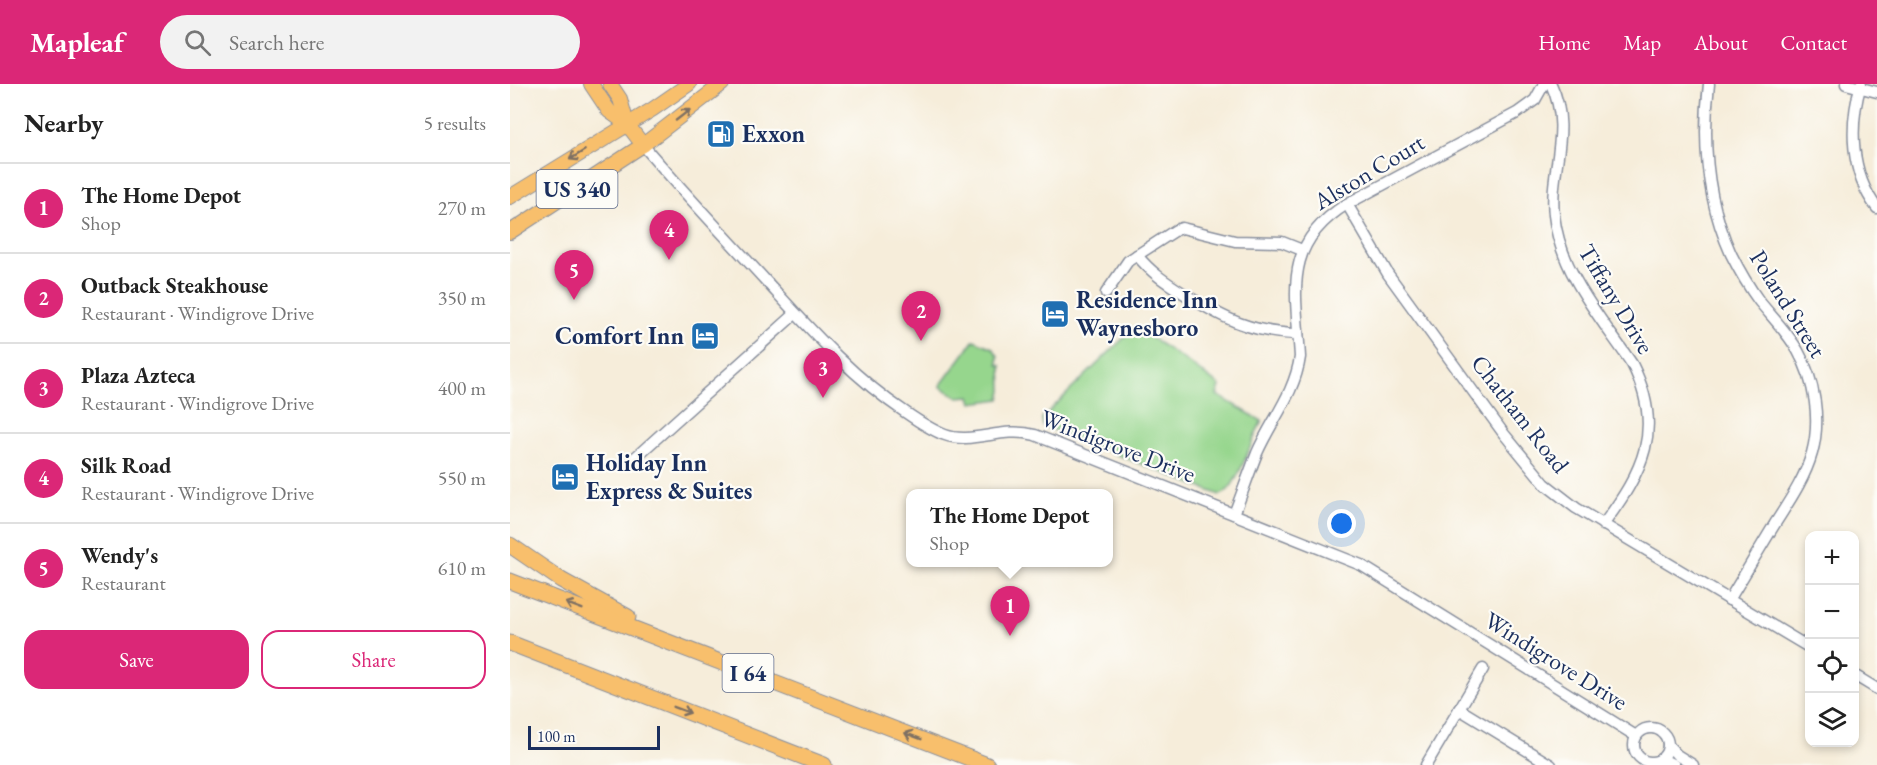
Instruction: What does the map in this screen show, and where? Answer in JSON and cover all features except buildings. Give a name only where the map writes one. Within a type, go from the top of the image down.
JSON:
[{"type":"highway","points":[[510,545],[604,605],[706,656]]},
{"type":"highway","name":"I 64","points":[[510,581],[987,765]]},
{"type":"highway","name":"I 64","points":[[510,643],[824,765]]},
{"type":"highway","points":[[510,653],[650,698]]},
{"type":"main road","points":[[591,84],[609,111],[627,124],[643,145]]},
{"type":"main road","points":[[610,84],[620,99],[627,124]]},
{"type":"main road","name":"US 340","points":[[510,197],[689,84]]},
{"type":"main road","name":"US 340","points":[[510,232],[643,145],[722,84]]},
{"type":"street","name":"Alston Court","points":[[1234,514],[1258,452],[1295,379],[1300,357],[1296,282],[1302,250],[1317,227],[1331,213],[1506,120],[1535,100],[1544,84]]},
{"type":"street","name":"Tiffany Drive","points":[[1551,84],[1561,120],[1554,200],[1561,248],[1569,269],[1632,364],[1648,409],[1648,438],[1641,463],[1604,525]]},
{"type":"street","name":"Poland Street","points":[[1709,84],[1706,109],[1706,159],[1720,224],[1730,251],[1752,292],[1798,351],[1807,370],[1816,425],[1812,452],[1799,484],[1729,600]]},
{"type":"street","points":[[1846,84],[1861,86],[1877,93]]},
{"type":"street","points":[[1861,86],[1854,123],[1854,150],[1865,187],[1877,208]]},
{"type":"street","name":"Windigrove Drive","points":[[643,145],[825,345],[858,377],[898,408],[941,434],[966,438],[1006,432],[1024,432],[1351,560],[1377,573],[1636,736]]},
{"type":"street","name":"Chatham Road","points":[[1347,204],[1388,274],[1533,471],[1557,494],[1604,525],[1805,646]]},
{"type":"street","points":[[1106,293],[1123,266],[1182,228],[1235,241],[1282,242],[1302,250]]},
{"type":"street","points":[[1137,255],[1155,276],[1223,317],[1254,329],[1280,334],[1298,334]]},
{"type":"street","points":[[629,463],[795,314]]},
{"type":"street","points":[[1426,765],[1483,669]]},
{"type":"street","points":[[1859,678],[1877,689]]},
{"type":"street","points":[[1459,709],[1551,765]]},
{"type":"street","points":[[1674,765],[1666,761],[1639,762],[1634,749],[1636,736],[1645,729],[1656,729],[1665,735],[1668,745],[1677,755],[1693,765]]},
{"type":"street","points":[[1658,761],[1665,754],[1668,745]]},
{"type":"green space","points":[[1135,327],[1220,386],[1217,395],[1262,421],[1238,474],[1226,492],[1220,495],[1043,426],[1042,418]]},
{"type":"green space","points":[[974,340],[993,348],[998,356],[998,365],[1001,365],[1000,399],[972,403],[970,396],[957,397],[940,386]]},
{"type":"place","name":"Exxon","points":[[721,134]]},
{"type":"place","name":"Silk Road","points":[[669,260]]},
{"type":"place","name":"Wendy's","points":[[574,300]]},
{"type":"place","name":"Residence Inn Waynesboro","points":[[1055,314]]},
{"type":"place","name":"Comfort Inn","points":[[705,336]]},
{"type":"place","name":"Outback Steakhouse","points":[[921,341]]},
{"type":"place","name":"Plaza Azteca","points":[[823,398]]},
{"type":"place","name":"Holiday Inn Express & Suites","points":[[565,477]]},
{"type":"place","name":"The Home Depot","points":[[1010,636]]}]
